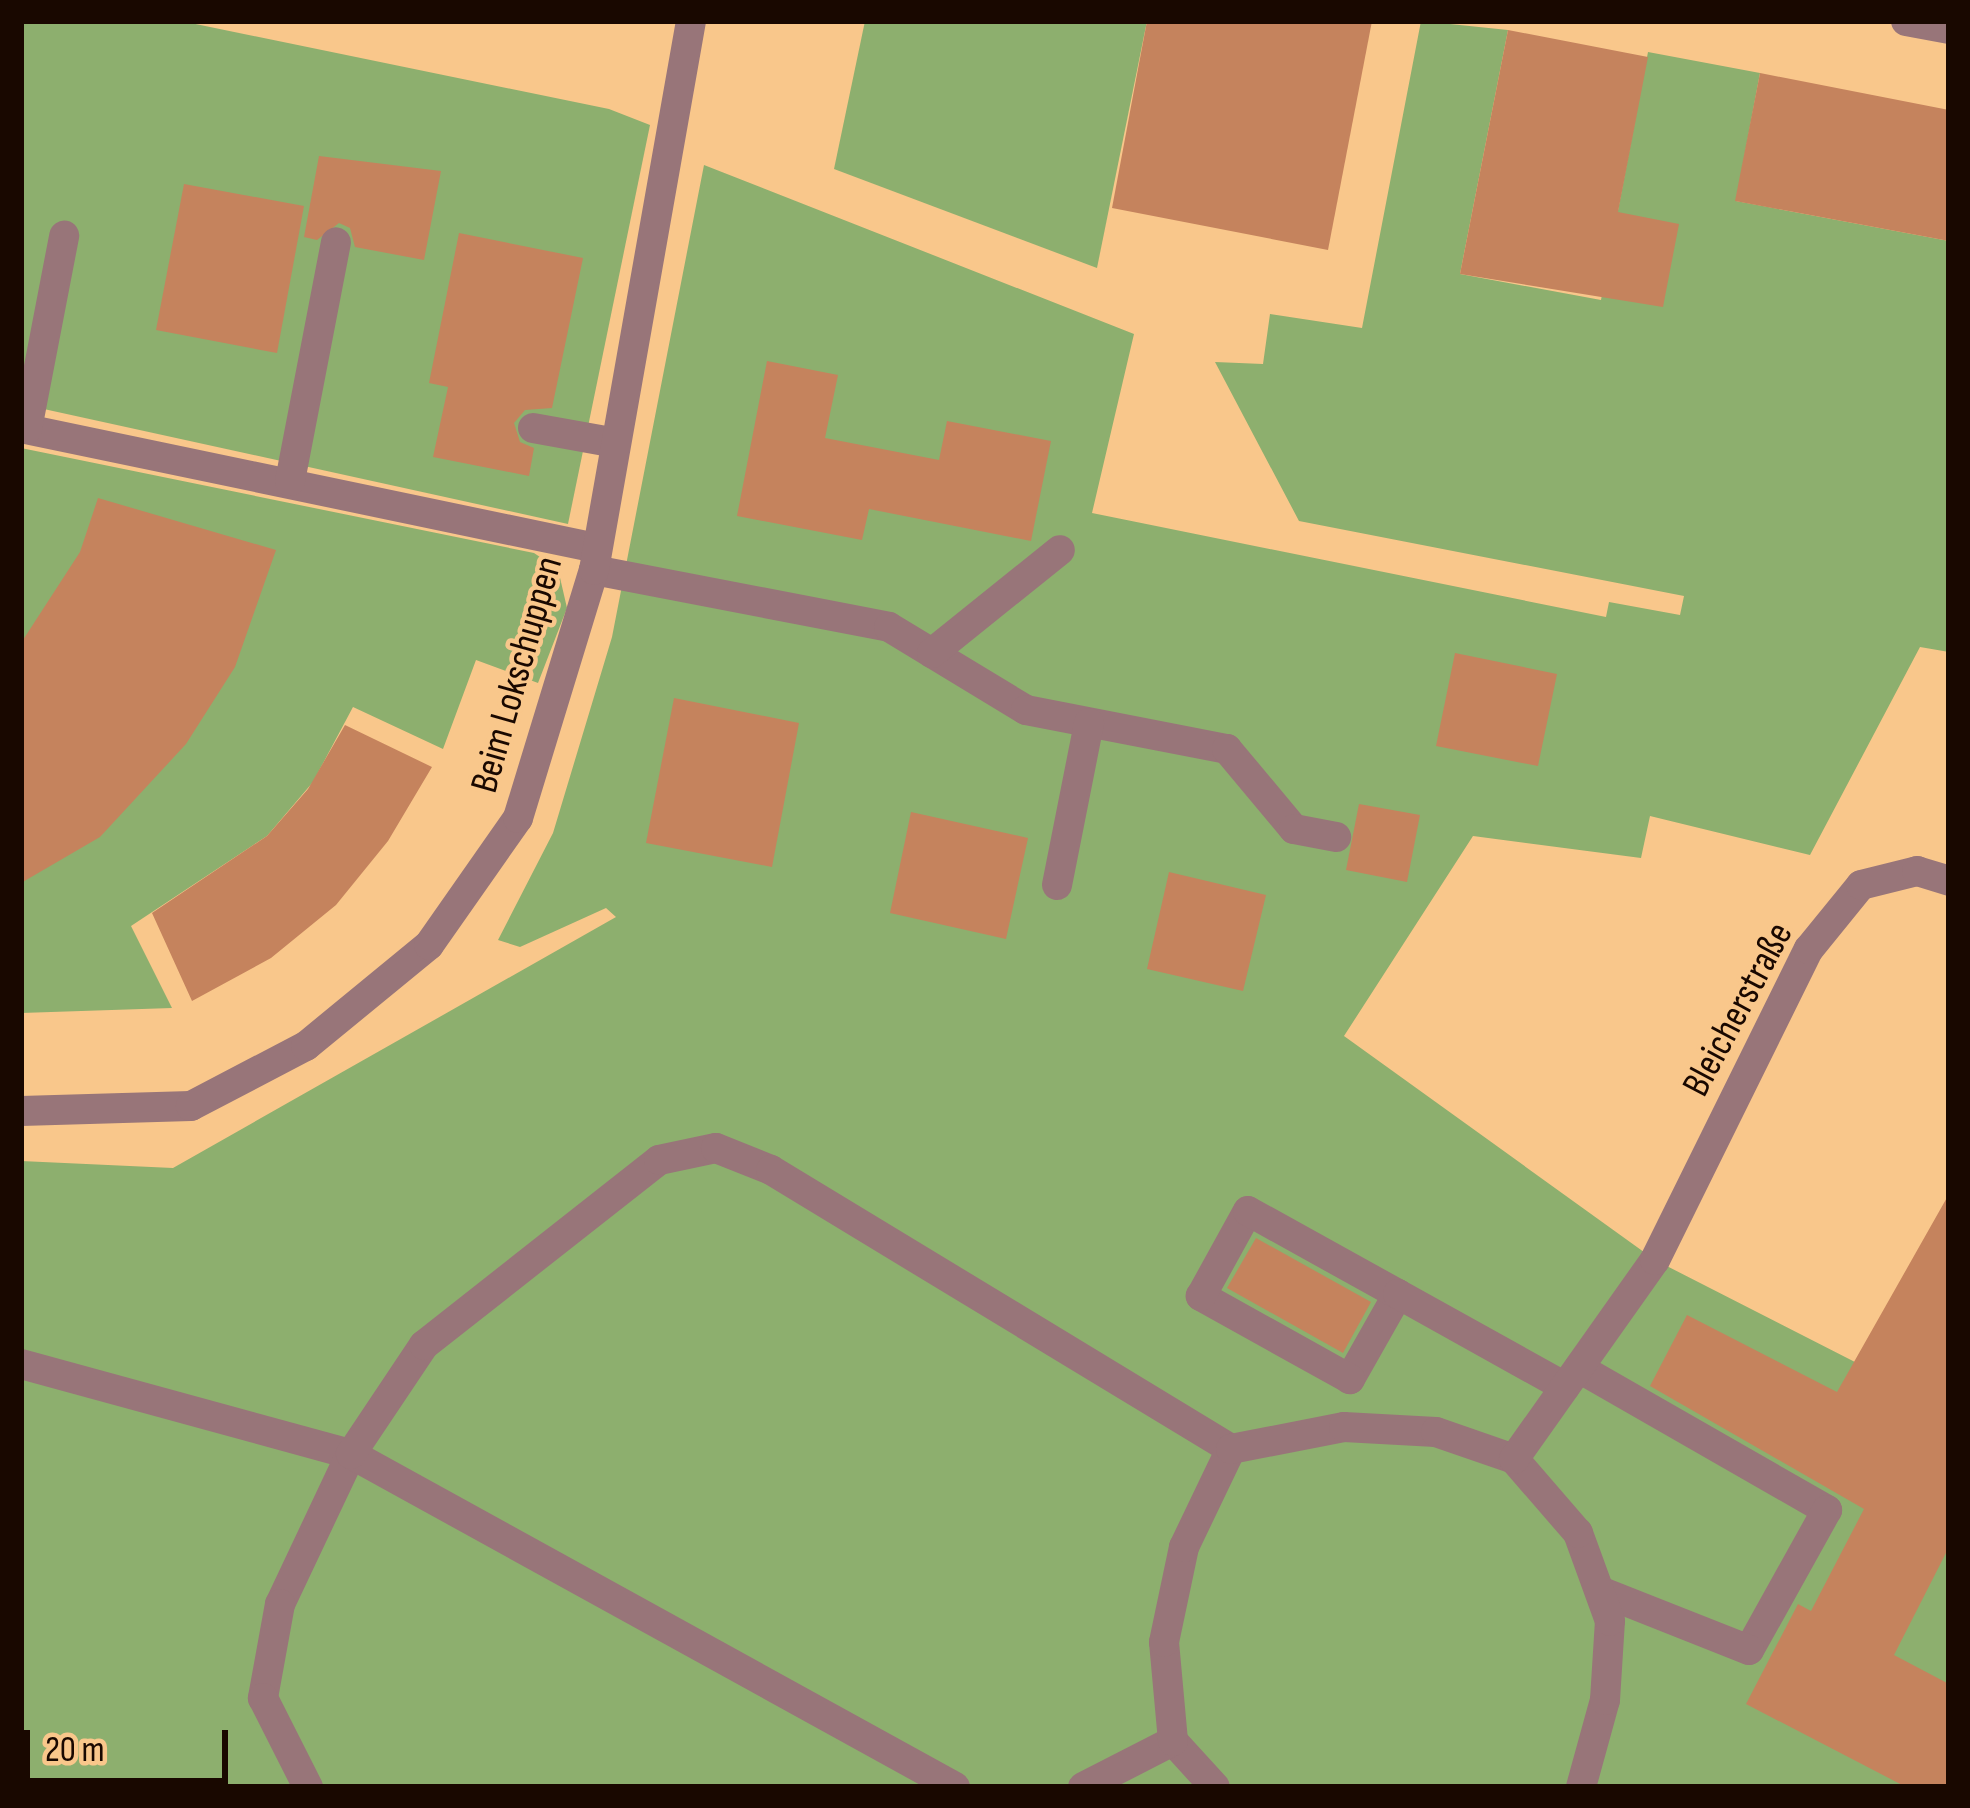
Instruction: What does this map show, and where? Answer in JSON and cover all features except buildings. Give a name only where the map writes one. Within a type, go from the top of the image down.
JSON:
[{"type":"street","name":"Beim Lokschuppen","points":[[21,1111],[191,1106],[306,1046],[429,945],[518,818],[595,559],[691,21]]},
{"type":"street","points":[[1906,21],[1949,29]]},
{"type":"street","points":[[64,236],[24,429],[290,481],[889,627],[1026,710],[1227,749],[1294,830],[1336,837]]},
{"type":"street","points":[[290,481],[336,242]]},
{"type":"street","points":[[532,428],[616,443]]},
{"type":"street","points":[[932,653],[1060,550]]},
{"type":"street","points":[[1057,884],[1089,722]]},
{"type":"street","name":"Bleicherstraße","points":[[1514,1459],[1655,1260],[1810,950],[1861,885],[1917,871],[1949,881]]},
{"type":"street","points":[[308,1787],[263,1698],[280,1604],[351,1454],[424,1345],[658,1160],[716,1148],[771,1169],[1232,1448],[1344,1427],[1436,1432],[1514,1459],[1578,1533],[1610,1621],[1605,1700],[1581,1787]]},
{"type":"street","points":[[1398,1294],[1350,1379],[1202,1296],[1248,1211],[1398,1294],[1572,1377],[1827,1510],[1749,1650],[1600,1591]]},
{"type":"street","points":[[21,1364],[351,1454],[955,1787]]},
{"type":"street","points":[[1215,1787],[1173,1741],[1164,1642],[1184,1547],[1232,1448]]},
{"type":"street","points":[[1083,1787],[1173,1741]]},
{"type":"green space","points":[[21,21],[181,21],[609,109],[650,125],[568,524],[21,404]]},
{"type":"green space","points":[[865,21],[1147,21],[1097,268],[834,169]]},
{"type":"green space","points":[[1421,21],[1508,30],[1460,274],[1601,300],[1648,52],[1760,73],[1736,201],[1949,241],[1949,652],[1920,647],[1810,855],[1650,816],[1641,858],[1473,836],[1344,1036],[1655,1260],[1949,1410],[1949,1787],[21,1787],[21,1161],[173,1168],[616,917],[606,908],[520,947],[498,940],[553,833],[612,637],[704,165],[1134,334],[1092,513],[1606,617],[1609,602],[1680,615],[1684,596],[1299,521],[1215,362],[1263,364],[1270,314],[1362,328]]},
{"type":"green space","points":[[21,448],[534,553],[558,569],[567,608],[538,683],[476,660],[443,749],[353,707],[313,782],[267,836],[131,926],[172,1008],[21,1013]]}]
